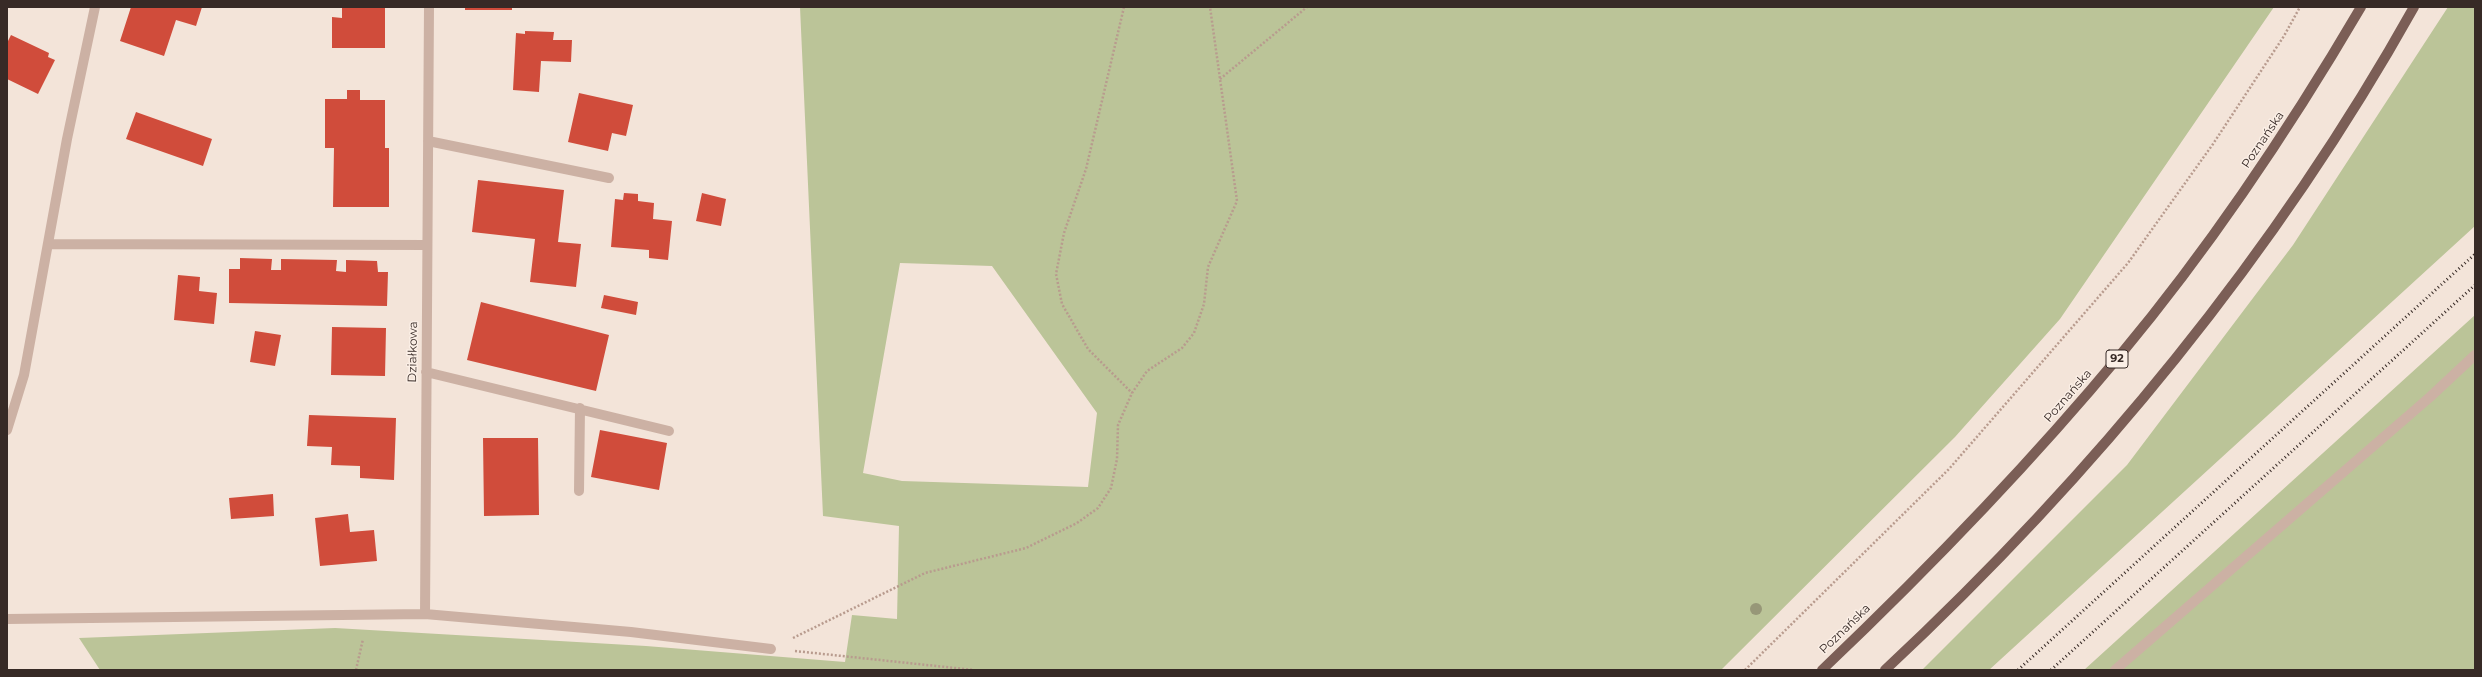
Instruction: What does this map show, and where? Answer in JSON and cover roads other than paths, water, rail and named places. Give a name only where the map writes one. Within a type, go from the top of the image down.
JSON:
[{"type":"main road","name":"Poznańska","points":[[1822,670],[1906,590],[1995,497],[2122,353],[2213,236],[2317,84],[2361,7]]},
{"type":"main road","points":[[1885,670],[1982,575],[2078,473],[2155,383],[2280,220],[2389,53],[2414,7]]},
{"type":"street","points":[[7,430],[24,375],[67,140],[95,7]]},
{"type":"street","name":"Działkowa","points":[[425,614],[429,7]]},
{"type":"street","points":[[428,141],[609,178]]},
{"type":"street","points":[[48,244],[428,245]]},
{"type":"street","points":[[2115,670],[2424,402],[2475,355]]},
{"type":"street","points":[[426,372],[580,408],[669,431]]},
{"type":"street","points":[[579,491],[580,408]]},
{"type":"street","points":[[7,620],[425,614],[631,632],[771,649]]},
{"type":"railway","points":[[2018,670],[2475,254]]},
{"type":"railway","points":[[2051,670],[2475,285]]}]
